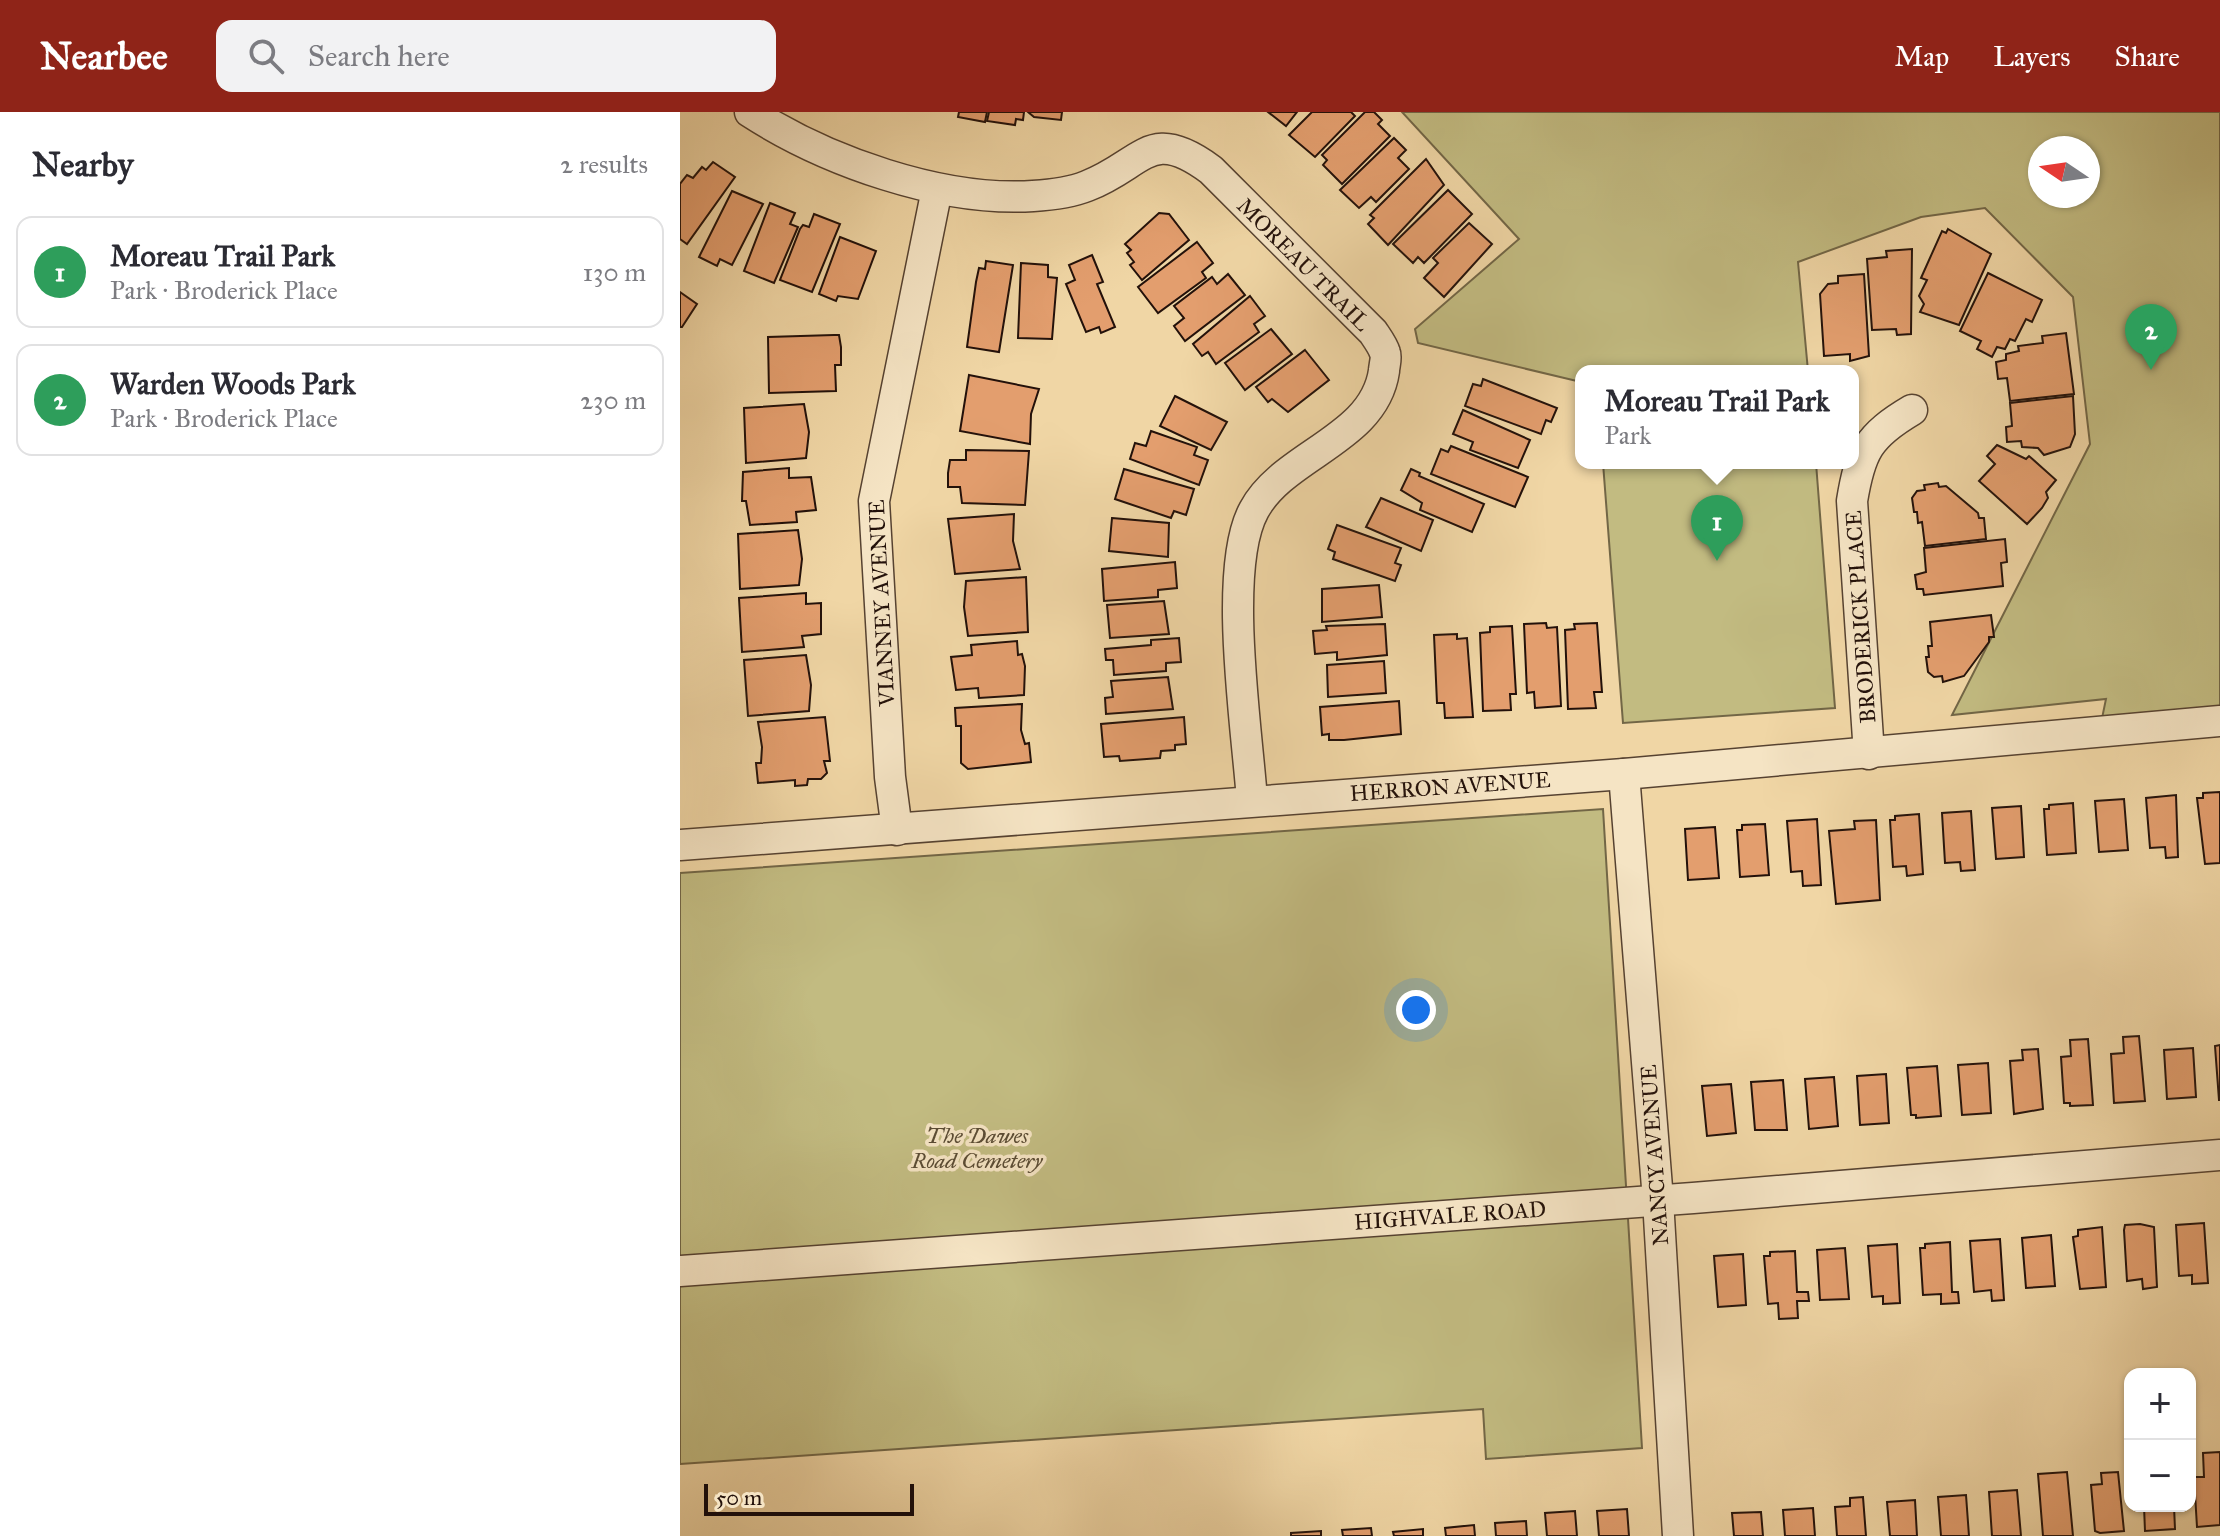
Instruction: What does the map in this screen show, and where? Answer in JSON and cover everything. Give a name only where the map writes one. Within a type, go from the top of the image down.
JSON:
[{"type":"street","name":"MOREAU TRAIL","points":[[750,112],[775,128],[860,165],[937,189],[1032,196],[1086,187],[1155,148],[1185,150],[1211,170],[1373,332],[1386,354],[1381,388],[1364,412],[1326,447],[1279,479],[1254,508],[1242,539],[1237,579],[1252,800]]},
{"type":"street","name":"VIANNEY AVENUE","points":[[897,830],[890,777],[874,501],[937,189]]},
{"type":"street","name":"BRODERICK PLACE","points":[[1859,460],[1880,429],[1912,410]]},
{"type":"street","name":"BRODERICK PLACE","points":[[1857,469],[1852,501],[1869,754]]},
{"type":"street","name":"HERRON AVENUE","points":[[680,845],[1624,774],[2220,721]]},
{"type":"street","name":"NANCY AVENUE","points":[[1624,774],[1658,1200],[1678,1536]]},
{"type":"street","name":"HIGHVALE ROAD","points":[[680,1271],[1658,1200],[2220,1155]]},
{"type":"green space","points":[[1402,112],[2220,112],[2220,716],[2100,728],[2106,699],[1952,715],[2090,444],[2073,297],[1985,208],[1921,217],[1798,262],[1807,365],[1575,365],[1575,381],[1418,343],[1415,329],[1519,239]]},
{"type":"green space","points":[[1603,469],[1816,469],[1835,708],[1623,723]]},
{"type":"green space","name":"The Dawes Road Cemetery","points":[[1603,809],[1642,1448],[1486,1459],[1483,1409],[680,1464],[680,873]]},
{"type":"building","points":[[959,112],[987,112],[985,122],[958,117]]},
{"type":"building","points":[[989,112],[1024,112],[1023,120],[1016,119],[1015,125],[987,121]]},
{"type":"building","points":[[1028,112],[1062,112],[1061,120],[1034,117]]},
{"type":"building","points":[[1268,112],[1297,112],[1286,126]]},
{"type":"building","points":[[1312,112],[1351,112],[1355,116],[1315,157],[1289,135]]},
{"type":"building","points":[[1365,112],[1374,112],[1382,120],[1378,124],[1390,136],[1342,184],[1323,165],[1327,160],[1322,155]]},
{"type":"building","points":[[1394,138],[1406,150],[1398,158],[1409,169],[1376,202],[1371,197],[1359,208],[1340,190]]},
{"type":"building","points":[[1426,159],[1444,185],[1388,245],[1368,224],[1374,218],[1370,215]]},
{"type":"building","points":[[713,162],[735,177],[687,244],[680,239],[680,184],[687,175],[693,178],[702,167],[706,170]]},
{"type":"building","points":[[1448,190],[1472,214],[1424,263],[1418,257],[1413,263],[1393,244]]},
{"type":"building","points":[[732,191],[763,204],[732,265],[720,259],[717,266],[699,257]]},
{"type":"building","points":[[770,203],[795,213],[790,224],[798,227],[774,283],[744,271]]},
{"type":"building","points":[[1159,213],[1169,214],[1189,240],[1142,280],[1130,265],[1134,262],[1127,253],[1131,250],[1125,244]]},
{"type":"building","points":[[814,214],[840,224],[812,292],[780,280],[800,229],[803,225],[809,227]]},
{"type":"building","points":[[1469,223],[1492,244],[1444,297],[1424,278],[1438,263],[1433,258]]},
{"type":"building","points":[[1948,229],[1991,254],[1959,325],[1920,312],[1924,304],[1919,296],[1927,280],[1921,278],[1942,231],[1946,233]]},
{"type":"building","points":[[840,237],[876,251],[858,299],[838,296],[836,301],[819,294]]},
{"type":"building","points":[[1197,242],[1213,263],[1202,272],[1206,278],[1158,313],[1138,287]]},
{"type":"building","points":[[1912,249],[1911,334],[1897,335],[1896,329],[1872,330],[1867,259],[1887,257],[1886,251]]},
{"type":"building","points":[[1092,255],[1103,282],[1097,284],[1115,327],[1101,333],[1099,327],[1086,332],[1066,284],[1075,280],[1069,265]]},
{"type":"building","points":[[986,261],[1013,265],[999,352],[967,347],[979,268],[985,269]]},
{"type":"building","points":[[1021,263],[1048,265],[1048,277],[1057,278],[1052,339],[1018,338]]},
{"type":"building","points":[[1988,273],[2042,300],[2032,322],[2026,319],[2015,341],[2010,339],[2005,349],[1997,347],[1992,357],[1977,349],[1981,341],[1960,331]]},
{"type":"building","points":[[1228,274],[1245,295],[1185,341],[1174,326],[1184,318],[1174,306],[1212,277],[1217,284]]},
{"type":"building","points":[[1864,274],[1869,356],[1850,361],[1850,354],[1824,356],[1820,294],[1828,284],[1838,283],[1838,276]]},
{"type":"building","points":[[680,292],[697,304],[682,327],[680,327]]},
{"type":"building","points":[[1250,296],[1265,316],[1254,324],[1259,332],[1216,364],[1208,352],[1202,356],[1193,344]]},
{"type":"building","points":[[1271,329],[1292,354],[1245,390],[1225,363]]},
{"type":"building","points":[[2066,333],[2074,394],[2010,401],[2007,378],[1998,379],[1996,362],[2006,360],[2006,354],[2019,351],[2018,346],[2043,343],[2042,336]]},
{"type":"building","points":[[839,335],[841,365],[835,365],[836,391],[769,393],[768,337]]},
{"type":"building","points":[[1305,350],[1329,380],[1288,412],[1272,399],[1268,402],[1256,387]]},
{"type":"building","points":[[969,375],[1039,389],[1031,414],[1030,444],[960,431]]},
{"type":"building","points":[[1483,379],[1557,408],[1551,422],[1546,420],[1541,434],[1465,406],[1473,384],[1481,386]]},
{"type":"building","points":[[1175,396],[1227,422],[1211,450],[1160,426]]},
{"type":"building","points":[[2073,396],[2075,434],[2070,447],[2044,455],[2038,448],[2022,447],[2021,441],[2007,442],[2006,427],[2012,426],[2010,403]]},
{"type":"building","points":[[804,404],[809,432],[806,458],[746,463],[744,408]]},
{"type":"building","points":[[1463,410],[1530,440],[1518,468],[1470,450],[1473,442],[1453,434]]},
{"type":"building","points":[[1151,431],[1197,447],[1194,455],[1208,460],[1199,485],[1130,459],[1135,443],[1146,446]]},
{"type":"building","points":[[1997,445],[2026,459],[2029,456],[2056,480],[2046,492],[2048,498],[2042,508],[2027,524],[1979,481],[1995,464],[1987,456]]},
{"type":"building","points":[[1451,446],[1528,477],[1515,507],[1431,474],[1441,449],[1448,452]]},
{"type":"building","points":[[966,450],[1029,451],[1025,505],[962,503],[960,487],[948,487],[948,473],[950,460],[966,460]]},
{"type":"building","points":[[789,468],[789,478],[811,477],[816,510],[796,512],[797,522],[750,525],[746,501],[742,501],[743,472]]},
{"type":"building","points":[[1124,469],[1194,489],[1186,515],[1174,511],[1171,518],[1115,499]]},
{"type":"building","points":[[1411,469],[1420,473],[1419,476],[1484,504],[1472,532],[1420,510],[1422,503],[1401,490]]},
{"type":"building","points":[[1938,483],[1939,487],[1946,486],[1978,513],[1979,518],[1984,518],[1986,539],[1925,546],[1922,522],[1918,523],[1912,498],[1917,491],[1925,490],[1924,485]]},
{"type":"building","points":[[1381,498],[1433,520],[1421,551],[1366,527]]},
{"type":"building","points":[[1014,514],[1013,541],[1020,569],[955,574],[948,519]]},
{"type":"building","points":[[1112,518],[1169,523],[1168,557],[1109,551]]},
{"type":"building","points":[[1337,525],[1401,548],[1395,563],[1401,565],[1395,581],[1333,559],[1335,552],[1328,549]]},
{"type":"building","points":[[798,530],[802,559],[799,585],[740,589],[738,534]]},
{"type":"building","points":[[2005,539],[2007,562],[2001,563],[2003,586],[1924,595],[1923,589],[1917,589],[1915,575],[1926,572],[1924,548]]},
{"type":"building","points":[[1175,562],[1177,588],[1158,590],[1158,597],[1104,601],[1102,569]]},
{"type":"building","points":[[1026,577],[1028,632],[968,636],[964,607],[966,581]]},
{"type":"building","points":[[1379,585],[1382,617],[1322,622],[1322,589]]},
{"type":"building","points":[[806,593],[806,604],[821,603],[821,634],[802,636],[804,647],[742,652],[739,598]]},
{"type":"building","points":[[1164,601],[1169,634],[1110,638],[1107,605]]},
{"type":"building","points":[[1991,615],[1994,637],[1989,637],[1989,642],[1964,676],[1943,682],[1942,676],[1934,677],[1928,672],[1926,657],[1929,657],[1928,646],[1932,646],[1930,622]]},
{"type":"building","points":[[1546,623],[1547,628],[1557,627],[1561,706],[1535,708],[1534,692],[1527,693],[1524,624]]},
{"type":"building","points":[[1597,623],[1602,692],[1594,692],[1596,708],[1568,709],[1565,630],[1575,629],[1574,624]]},
{"type":"building","points":[[1385,624],[1387,655],[1337,660],[1337,652],[1315,654],[1313,631],[1327,630],[1326,626]]},
{"type":"building","points":[[1512,626],[1516,694],[1510,694],[1511,710],[1483,711],[1480,633],[1490,632],[1490,627]]},
{"type":"building","points":[[1457,634],[1457,639],[1467,638],[1473,717],[1445,718],[1444,703],[1437,703],[1434,635]]},
{"type":"building","points":[[1179,638],[1181,662],[1166,663],[1166,671],[1114,675],[1113,660],[1106,660],[1105,649],[1151,645],[1151,640]]},
{"type":"building","points":[[1017,641],[1018,655],[1022,654],[1025,666],[1024,695],[979,698],[978,688],[956,690],[951,657],[972,655],[971,645]]},
{"type":"building","points":[[806,655],[811,685],[809,711],[748,716],[744,660]]},
{"type":"building","points":[[1384,661],[1386,693],[1328,697],[1327,665]]},
{"type":"building","points":[[1168,677],[1173,709],[1106,714],[1105,698],[1113,697],[1111,681]]},
{"type":"building","points":[[1399,701],[1401,734],[1344,740],[1329,740],[1329,734],[1322,735],[1320,707]]},
{"type":"building","points":[[1022,704],[1021,730],[1025,744],[1029,743],[1031,762],[968,769],[961,763],[961,726],[956,726],[955,708]]},
{"type":"building","points":[[825,717],[830,761],[824,761],[827,773],[821,779],[808,779],[807,785],[795,786],[795,780],[758,783],[756,763],[761,763],[762,747],[758,722]]},
{"type":"building","points":[[1184,717],[1186,744],[1175,745],[1175,750],[1161,751],[1160,758],[1120,761],[1119,756],[1104,757],[1101,724]]},
{"type":"building","points":[[2220,792],[2220,863],[2205,864],[2197,798],[2203,798],[2203,793]]},
{"type":"building","points":[[2176,795],[2178,857],[2166,858],[2165,847],[2150,848],[2146,798]]},
{"type":"building","points":[[2124,799],[2128,850],[2099,852],[2095,801]]},
{"type":"building","points":[[2073,803],[2076,853],[2047,855],[2044,809],[2049,809],[2049,805]]},
{"type":"building","points":[[2021,806],[2024,857],[1996,859],[1992,808]]},
{"type":"building","points":[[1971,811],[1975,870],[1961,871],[1960,862],[1945,863],[1942,813]]},
{"type":"building","points":[[1919,814],[1923,874],[1907,876],[1906,866],[1893,867],[1890,820],[1895,820],[1895,816]]},
{"type":"building","points":[[1817,819],[1821,885],[1803,886],[1802,871],[1791,872],[1787,821]]},
{"type":"building","points":[[1876,820],[1880,900],[1836,904],[1829,831],[1855,829],[1854,821]]},
{"type":"building","points":[[1765,824],[1769,875],[1740,877],[1737,830],[1742,830],[1742,825]]},
{"type":"building","points":[[1715,827],[1719,878],[1688,880],[1685,829]]},
{"type":"building","points":[[2139,1036],[2145,1101],[2114,1103],[2111,1054],[2124,1053],[2123,1037]]},
{"type":"building","points":[[2088,1039],[2093,1105],[2070,1106],[2070,1103],[2064,1103],[2061,1057],[2071,1056],[2070,1040]]},
{"type":"building","points":[[2220,1045],[2220,1100],[2219,1100],[2215,1046]]},
{"type":"building","points":[[2193,1048],[2196,1097],[2167,1099],[2164,1050]]},
{"type":"building","points":[[2038,1049],[2043,1109],[2014,1114],[2010,1061],[2023,1060],[2022,1050]]},
{"type":"building","points":[[1988,1063],[1991,1113],[1962,1115],[1958,1065]]},
{"type":"building","points":[[1937,1066],[1941,1116],[1916,1118],[1916,1115],[1911,1115],[1907,1068]]},
{"type":"building","points":[[1886,1074],[1889,1123],[1860,1125],[1857,1076]]},
{"type":"building","points":[[1834,1077],[1838,1126],[1809,1129],[1805,1079]]},
{"type":"building","points":[[1783,1080],[1787,1130],[1755,1130],[1751,1082]]},
{"type":"building","points":[[1731,1084],[1736,1133],[1707,1136],[1702,1086]]},
{"type":"building","points":[[2204,1223],[2208,1283],[2192,1284],[2192,1275],[2179,1276],[2176,1225]]},
{"type":"building","points":[[2125,1225],[2154,1227],[2157,1287],[2143,1289],[2142,1279],[2127,1281]]},
{"type":"building","points":[[2102,1227],[2106,1287],[2080,1289],[2073,1237],[2078,1236],[2078,1230]]},
{"type":"building","points":[[2051,1235],[2055,1286],[2026,1288],[2022,1238]]},
{"type":"building","points":[[2000,1239],[2004,1300],[1992,1301],[1991,1290],[1974,1292],[1970,1241]]},
{"type":"building","points":[[1950,1242],[1952,1292],[1958,1292],[1959,1303],[1941,1304],[1941,1294],[1923,1295],[1920,1248],[1925,1248],[1925,1244]]},
{"type":"building","points":[[1897,1244],[1900,1303],[1883,1304],[1883,1296],[1872,1297],[1868,1246]]},
{"type":"building","points":[[1845,1248],[1849,1299],[1820,1300],[1817,1250]]},
{"type":"building","points":[[1795,1251],[1797,1292],[1808,1292],[1809,1301],[1797,1301],[1798,1318],[1779,1319],[1778,1303],[1768,1304],[1764,1256],[1770,1256],[1770,1252]]},
{"type":"building","points":[[1743,1254],[1746,1305],[1718,1307],[1714,1256]]},
{"type":"building","points":[[2220,1452],[2220,1525],[2197,1527],[2196,1477],[2204,1477],[2203,1453]]},
{"type":"building","points":[[2067,1472],[2073,1536],[2043,1536],[2038,1474]]},
{"type":"building","points":[[2118,1472],[2124,1531],[2100,1533],[2095,1531],[2091,1485],[2102,1484],[2101,1473]]},
{"type":"building","points":[[2017,1490],[2021,1536],[1992,1536],[1989,1492]]},
{"type":"building","points":[[1966,1495],[1969,1536],[1941,1536],[1938,1497]]},
{"type":"building","points":[[1863,1497],[1866,1536],[1837,1536],[1835,1507],[1850,1506],[1850,1498]]},
{"type":"building","points":[[1915,1500],[1917,1536],[1890,1536],[1887,1502]]},
{"type":"building","points":[[1813,1508],[1815,1536],[1785,1536],[1783,1510]]},
{"type":"building","points":[[1627,1509],[1629,1536],[1599,1536],[1597,1511]]},
{"type":"building","points":[[1575,1511],[1577,1536],[1547,1536],[1545,1513]]},
{"type":"building","points":[[1761,1512],[1763,1536],[1734,1536],[1732,1513]]},
{"type":"building","points":[[2144,1512],[2174,1512],[2175,1529],[2145,1531]]},
{"type":"building","points":[[1526,1521],[1527,1536],[1496,1536],[1495,1523]]},
{"type":"building","points":[[1474,1525],[1475,1536],[1446,1536],[1445,1528]]},
{"type":"building","points":[[1371,1528],[1372,1536],[1343,1536],[1342,1530]]},
{"type":"building","points":[[1423,1529],[1423,1536],[1394,1536],[1393,1532]]},
{"type":"building","points":[[1321,1531],[1321,1536],[1291,1536],[1291,1533]]},
{"type":"place","name":"Warden Woods Park","points":[[2151,370]]},
{"type":"place","name":"Moreau Trail Park","points":[[1717,561]]}]
